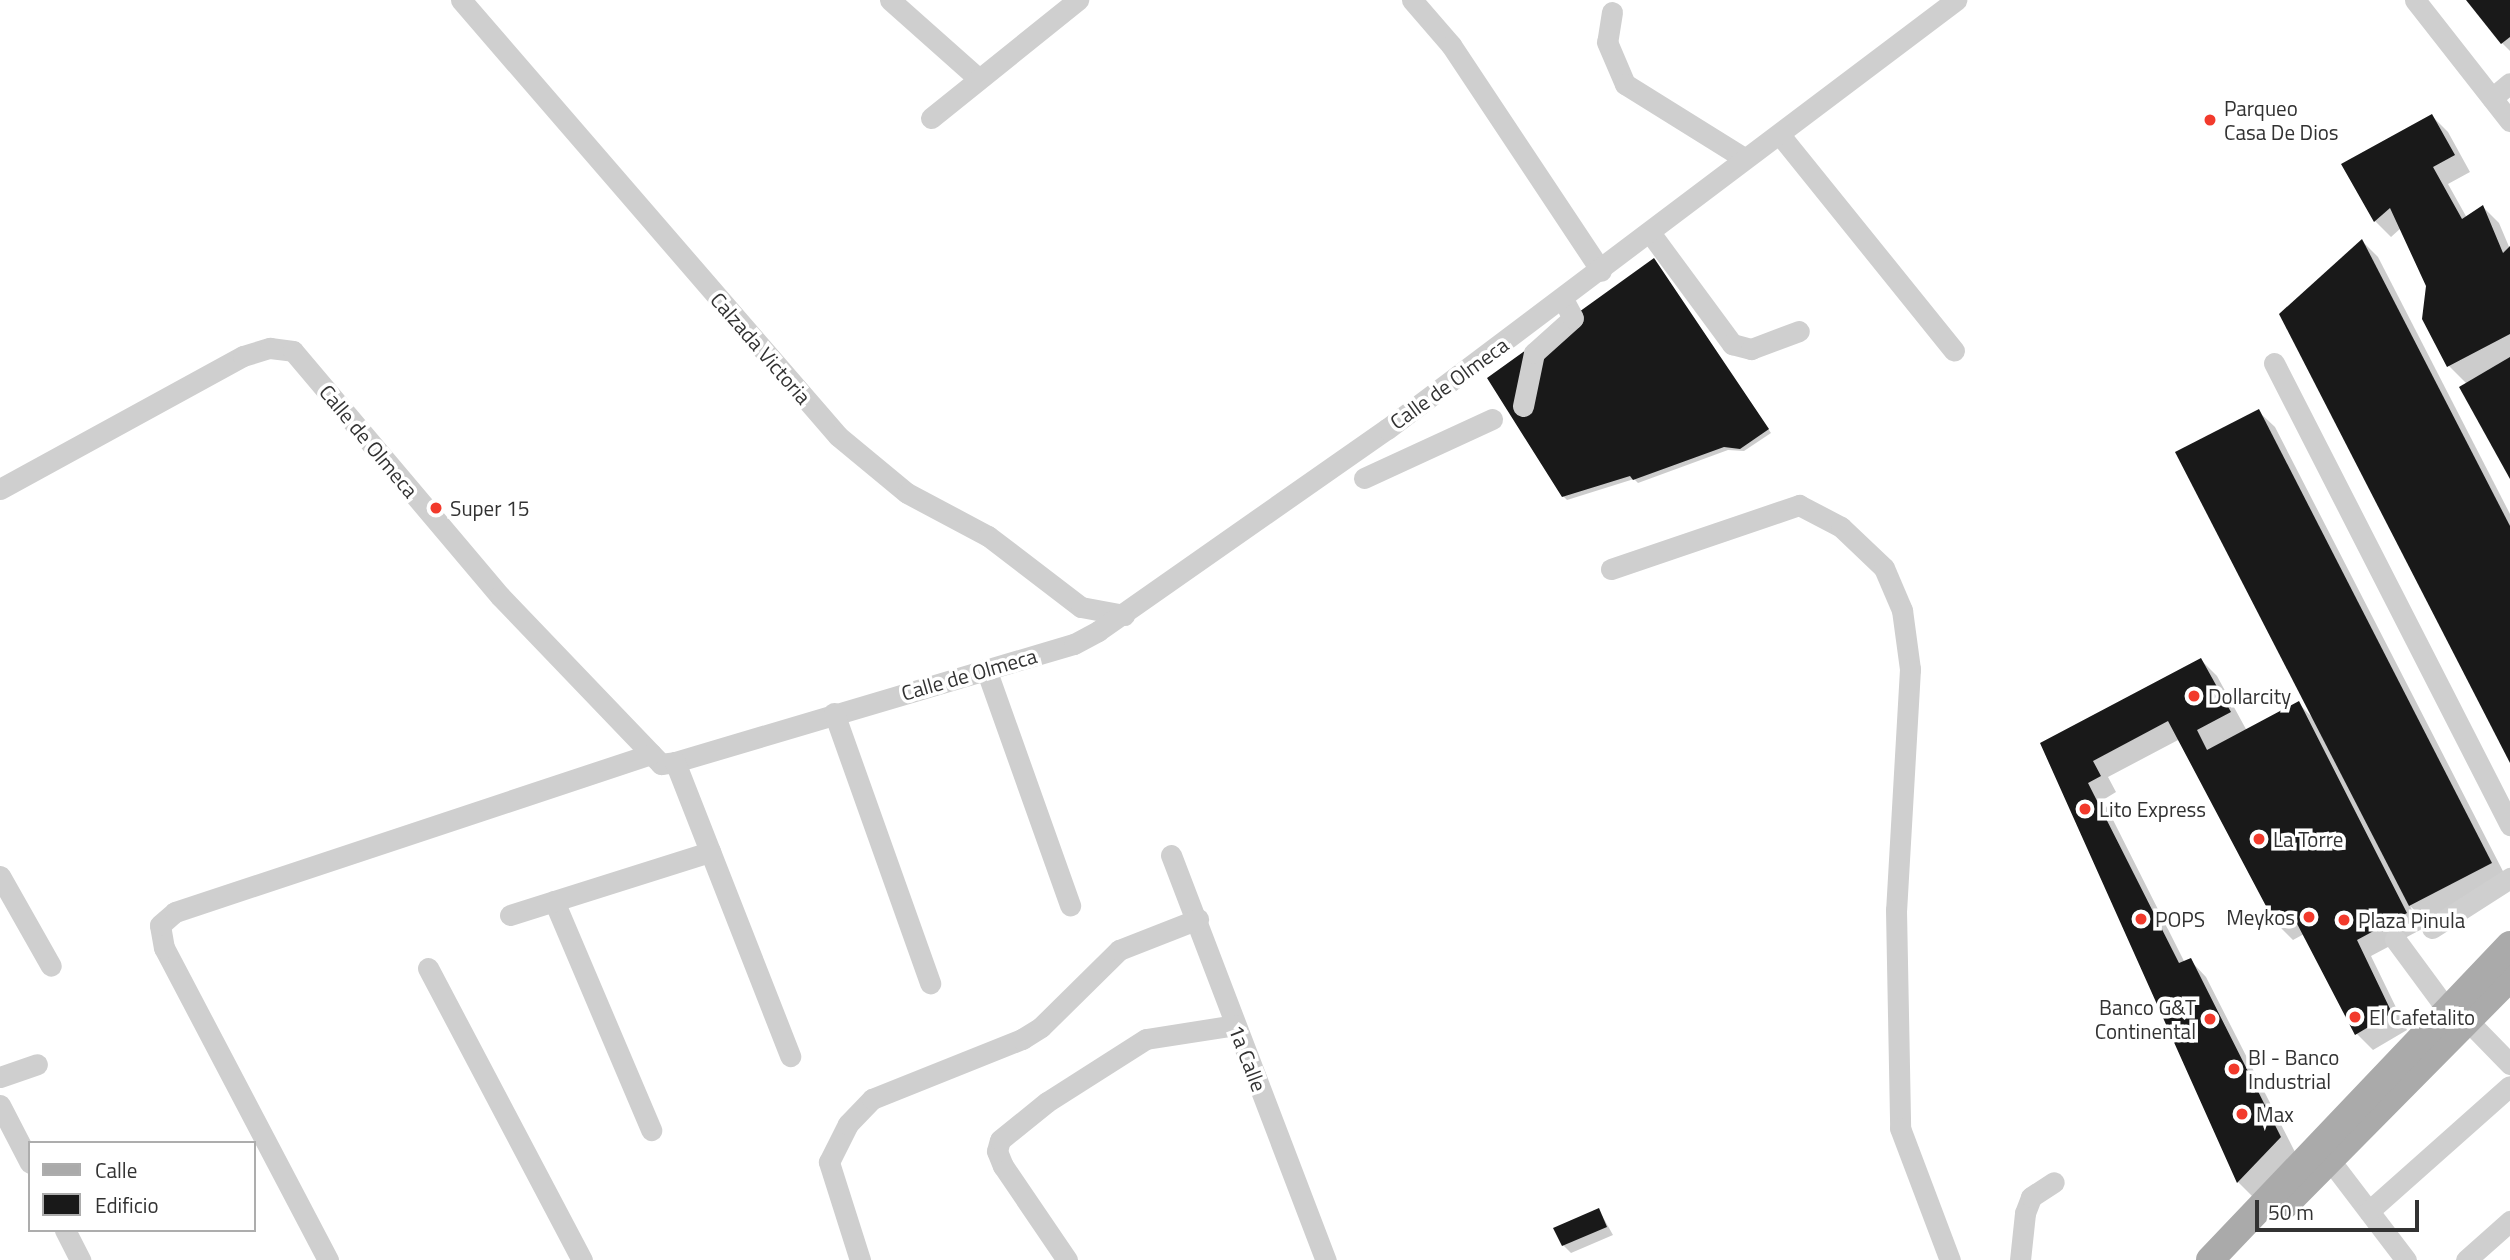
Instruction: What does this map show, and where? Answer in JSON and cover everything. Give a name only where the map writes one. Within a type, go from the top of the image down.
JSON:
[{"type":"main road","points":[[2234,1260],[2458,1016],[2510,945]]},
{"type":"main road","points":[[2210,1260],[2306,1154],[2458,1016],[2510,978]]},
{"type":"street","name":"Calzada Victoria","points":[[461,0],[838,436],[907,493],[988,536],[1071,601],[1124,615]]},
{"type":"street","points":[[890,0],[978,78]]},
{"type":"street","points":[[931,118],[1078,0]]},
{"type":"street","points":[[1412,0],[1451,45],[1601,271]]},
{"type":"street","name":"Calle de Olmeca","points":[[0,489],[243,356],[270,348],[293,351],[500,596],[661,764],[674,762],[1074,644],[1124,615],[1387,429],[1601,271],[1744,159],[1780,135],[1956,0]]},
{"type":"street","points":[[2415,0],[2510,121]]},
{"type":"street","points":[[1612,12],[1606,42],[1625,85],[1744,159]]},
{"type":"street","points":[[2492,98],[2510,83]]},
{"type":"street","points":[[1780,135],[1954,351]]},
{"type":"street","points":[[1651,234],[1732,344],[1751,349],[1799,331]]},
{"type":"street","points":[[1523,406],[1534,353],[1573,318],[1563,299]]},
{"type":"street","points":[[2274,363],[2509,819]]},
{"type":"street","points":[[1364,478],[1492,419]]},
{"type":"street","points":[[1387,429],[1406,459]]},
{"type":"street","points":[[1611,569],[1799,505],[1841,527],[1884,568],[1902,610],[1910,669],[1896,910],[1900,1128],[1950,1260]]},
{"type":"street","points":[[986,669],[999,696],[1070,905]]},
{"type":"street","points":[[834,713],[930,983]]},
{"type":"street","points":[[328,1260],[164,948],[160,925],[175,912],[651,754]]},
{"type":"street","points":[[674,762],[687,789],[790,1056]]},
{"type":"street","points":[[510,915],[710,852]]},
{"type":"street","name":"1a Calle","points":[[1171,855],[1198,919],[1235,1026],[1326,1260]]},
{"type":"street","points":[[0,876],[51,966]]},
{"type":"street","points":[[2432,928],[2510,878]]},
{"type":"street","points":[[554,901],[651,1130]]},
{"type":"street","points":[[860,1260],[829,1162],[849,1124],[872,1100],[1022,1039],[1041,1027],[1119,950],[1198,919]]},
{"type":"street","points":[[2395,939],[2458,1016],[2510,1064]]},
{"type":"street","points":[[428,968],[582,1260]]},
{"type":"street","points":[[1067,1260],[1003,1166],[997,1151],[1000,1140],[1047,1102],[1146,1039],[1235,1026]]},
{"type":"street","points":[[0,1077],[37,1064]]},
{"type":"street","points":[[2369,1210],[2510,1086]]},
{"type":"street","points":[[0,1105],[28,1159]]},
{"type":"street","points":[[2329,1159],[2406,1260]]},
{"type":"street","points":[[2020,1260],[2025,1213],[2031,1197],[2054,1182]]},
{"type":"street","points":[[2466,1260],[2510,1221]]},
{"type":"street","points":[[66,1232],[80,1260]]},
{"type":"building","points":[[2466,0],[2510,0],[2510,37],[2501,44]]},
{"type":"building","points":[[2432,114],[2455,155],[2433,167],[2462,219],[2483,205],[2503,253],[2510,246],[2510,334],[2447,367],[2422,319],[2426,286],[2390,208],[2374,222],[2341,164]]},
{"type":"building","points":[[2362,239],[2510,526],[2510,763],[2279,314]]},
{"type":"building","points":[[1654,258],[1769,429],[1740,449],[1724,447],[1633,480],[1630,476],[1562,497],[1487,378]]},
{"type":"building","points":[[2510,357],[2510,479],[2459,387]]},
{"type":"building","points":[[2259,409],[2492,863],[2409,906],[2175,452]]},
{"type":"building","name":"Plaza Pinula","points":[[2201,658],[2231,712],[2197,730],[2207,750],[2299,701],[2407,913],[2357,940],[2392,1013],[2355,1035],[2293,916],[2276,925],[2168,721],[2093,761],[2101,776],[2088,783],[2179,963],[2191,958],[2281,1137],[2237,1183],[2040,743]]},
{"type":"building","points":[[1599,1208],[1607,1227],[1562,1246],[1553,1228]]},
{"type":"place","name":"Parqueo Casa De Dios","points":[[2210,120]]},
{"type":"place","name":"Super 15","points":[[436,508]]},
{"type":"place","name":"Dollarcity","points":[[2194,696]]},
{"type":"place","name":"Lito Express","points":[[2085,809]]},
{"type":"place","name":"La Torre","points":[[2259,839]]},
{"type":"place","name":"Meykos","points":[[2309,917]]},
{"type":"place","name":"POPS","points":[[2141,919]]},
{"type":"place","name":"Plaza Pinula","points":[[2344,920]]},
{"type":"place","name":"El Cafetalito","points":[[2355,1017]]},
{"type":"place","name":"Banco G&T Continental","points":[[2210,1019]]},
{"type":"place","name":"BI - Banco Industrial","points":[[2234,1069]]},
{"type":"place","name":"Max","points":[[2242,1114]]}]
